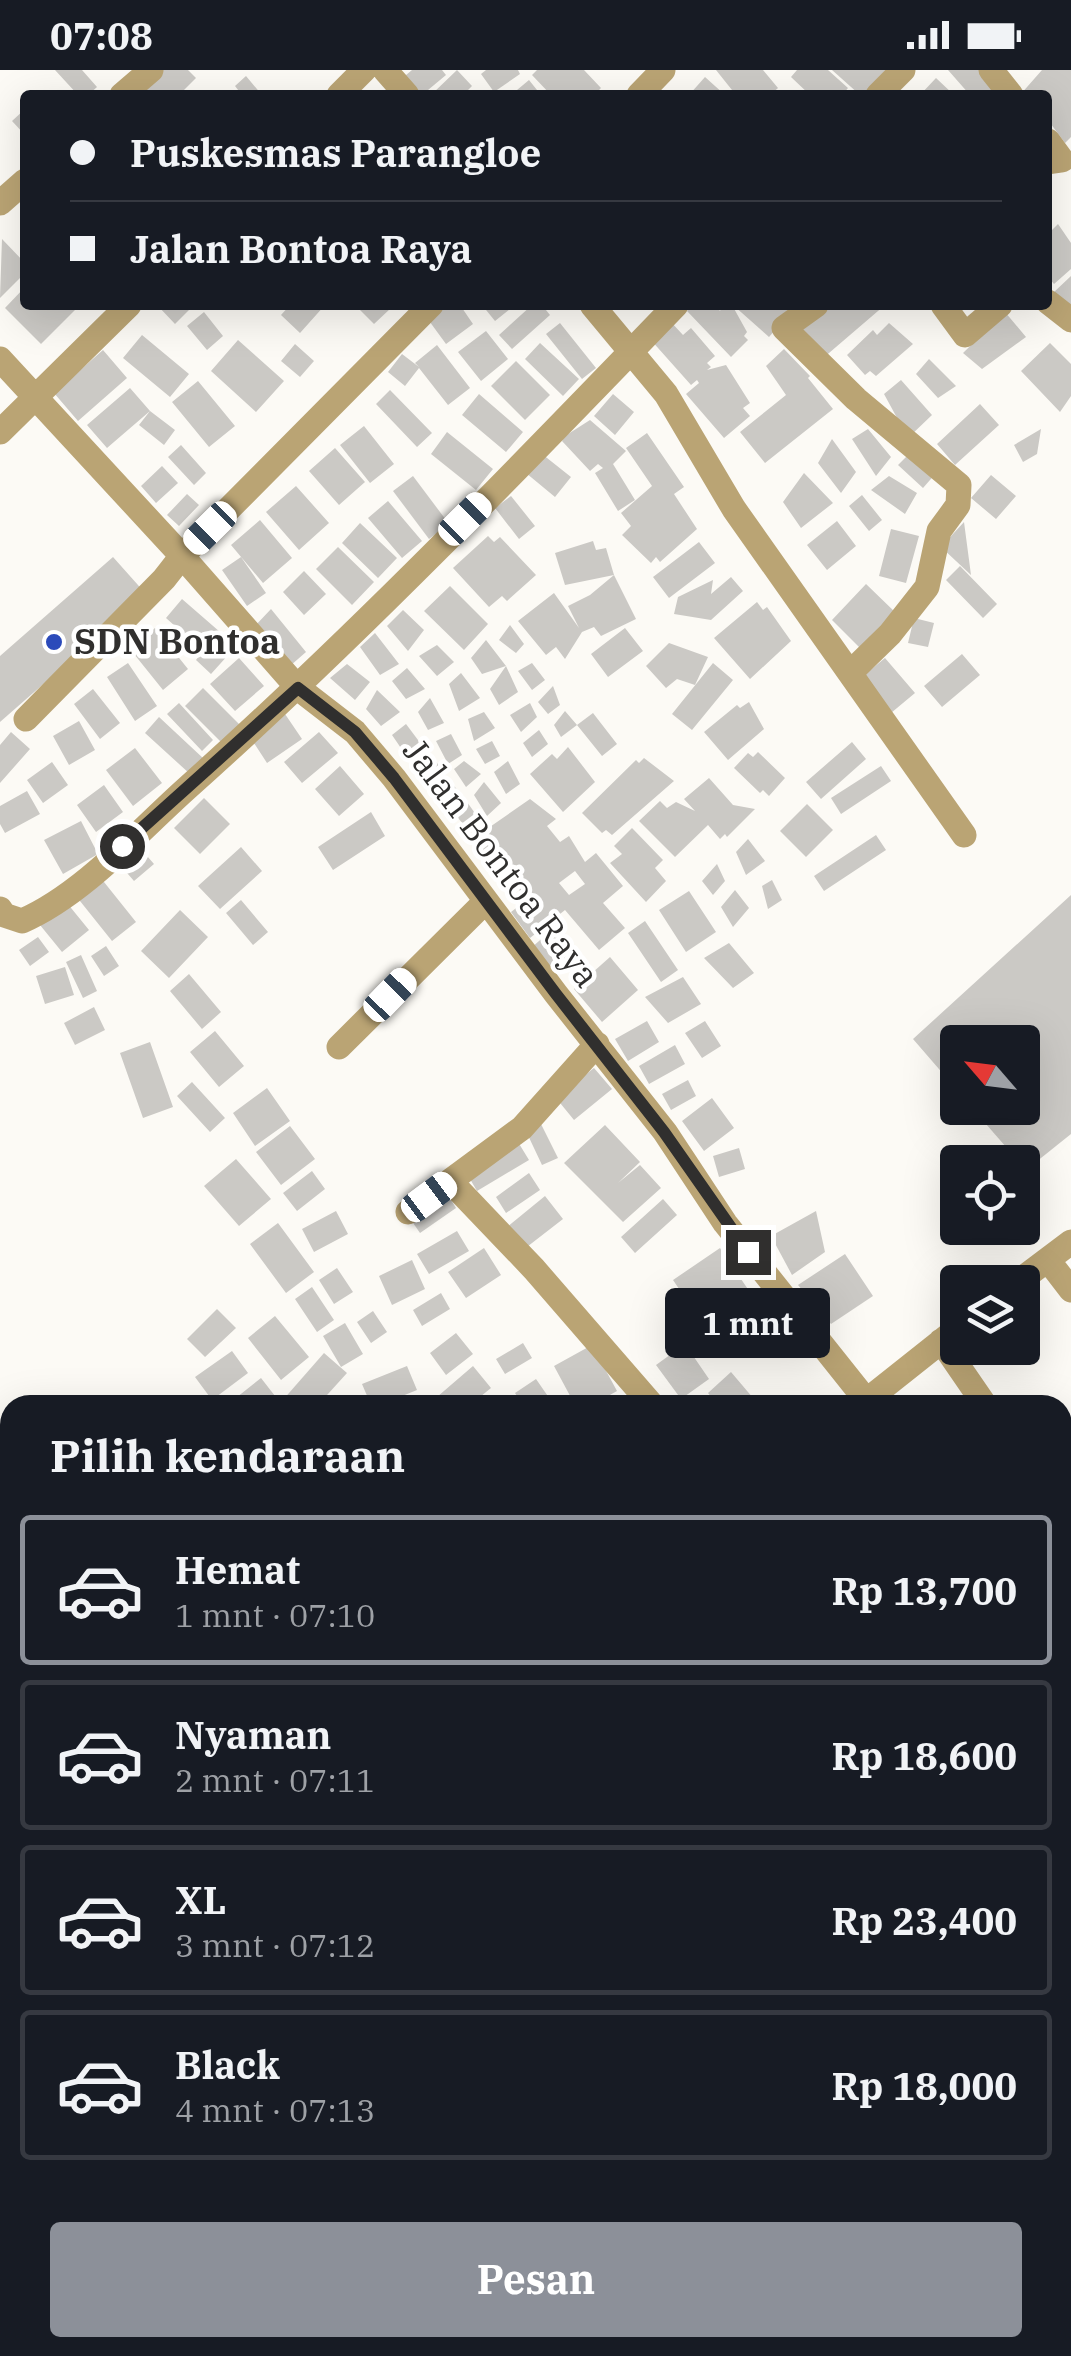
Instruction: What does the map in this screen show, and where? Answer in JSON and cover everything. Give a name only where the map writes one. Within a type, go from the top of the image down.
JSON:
[{"type":"street","points":[[128,90],[151,70]]},
{"type":"street","points":[[344,90],[364,70]]},
{"type":"street","points":[[385,70],[402,90]]},
{"type":"street","points":[[644,90],[663,70]]},
{"type":"street","points":[[883,90],[902,70]]},
{"type":"street","points":[[991,70],[1007,90]]},
{"type":"street","points":[[0,203],[20,185]]},
{"type":"street","points":[[0,432],[125,310]]},
{"type":"street","points":[[26,719],[427,310]]},
{"type":"street","points":[[596,310],[632,350],[691,432],[734,509],[964,835]]},
{"type":"street","points":[[0,910],[22,921],[66,896],[298,688],[671,310]]},
{"type":"street","points":[[802,310],[784,328],[856,399],[959,485],[958,505],[939,531],[927,587],[898,626],[850,673]]},
{"type":"street","points":[[947,310],[965,334],[994,310]]},
{"type":"street","name":"Jalan Bontoa Raya","points":[[0,359],[298,688],[355,732],[664,1132],[725,1223],[874,1395]]},
{"type":"street","points":[[339,1047],[486,901]]},
{"type":"street","points":[[408,1212],[522,1128],[597,1044]]},
{"type":"street","points":[[450,1181],[534,1269],[643,1395]]},
{"type":"street","points":[[1040,1266],[1071,1242]]},
{"type":"street","points":[[1048,1260],[1071,1290]]},
{"type":"street","points":[[882,1395],[940,1343]]},
{"type":"street","points":[[964,1365],[980,1395]]},
{"type":"building","points":[[55,70],[82,70],[97,87],[73,90]]},
{"type":"building","points":[[163,70],[188,70],[196,78],[184,90],[145,88]]},
{"type":"building","points":[[412,70],[442,70],[446,75],[428,90],[406,90],[399,81]]},
{"type":"building","points":[[457,70],[472,86],[468,90],[436,90]]},
{"type":"building","points":[[486,70],[518,70],[520,74],[493,90],[481,74]]},
{"type":"building","points":[[537,70],[584,70],[601,88],[546,90],[532,75]]},
{"type":"building","points":[[716,70],[763,70],[778,88],[776,90],[732,90]]},
{"type":"building","points":[[797,70],[828,70],[848,88],[805,90],[791,77]]},
{"type":"building","points":[[832,70],[892,70],[874,90],[854,90]]},
{"type":"building","points":[[948,70],[982,70],[996,90],[966,90]]},
{"type":"building","points":[[1042,70],[1071,70],[1071,137],[1065,143],[1052,125],[1052,90],[1024,90]]},
{"type":"building","points":[[246,76],[258,90],[238,90],[235,86]]},
{"type":"building","points":[[705,77],[719,90],[693,90]]},
{"type":"building","points":[[936,78],[949,90],[925,90]]},
{"type":"building","points":[[529,80],[537,90],[517,90]]},
{"type":"building","points":[[20,114],[20,130],[12,121]]},
{"type":"building","points":[[1058,224],[1071,243],[1071,269],[1054,284],[1052,282],[1052,230]]},
{"type":"building","points":[[2,239],[20,258],[20,278],[0,298]]},
{"type":"building","points":[[1071,276],[1071,307],[1053,293]]},
{"type":"building","points":[[20,292],[20,310],[75,310],[41,344],[5,308]]},
{"type":"building","points":[[162,310],[189,310],[175,324]]},
{"type":"building","points":[[286,310],[321,310],[300,333],[281,315]]},
{"type":"building","points":[[360,310],[389,310],[374,324]]},
{"type":"building","points":[[438,310],[463,310],[473,324],[446,344],[427,318]]},
{"type":"building","points":[[486,310],[509,310],[495,321]]},
{"type":"building","points":[[526,310],[546,310],[550,315],[512,349],[499,335]]},
{"type":"building","points":[[735,310],[748,340],[731,357],[687,311]]},
{"type":"building","points":[[739,310],[790,313],[769,337]]},
{"type":"building","points":[[817,310],[879,310],[822,359],[790,328]]},
{"type":"building","points":[[204,312],[223,336],[207,350],[187,326]]},
{"type":"building","points":[[1005,312],[1026,337],[982,369],[963,353]]},
{"type":"building","points":[[670,321],[683,335],[691,328],[715,356],[707,363],[711,367],[707,370],[726,365],[750,403],[743,408],[750,416],[724,438],[686,394],[699,383],[697,380],[691,385],[650,339]]},
{"type":"building","points":[[560,323],[596,368],[582,379],[546,334]]},
{"type":"building","points":[[889,323],[913,344],[876,376],[870,371],[865,375],[847,355],[873,330],[877,335]]},
{"type":"building","points":[[486,331],[508,359],[481,381],[458,352]]},
{"type":"building","points":[[142,335],[189,374],[170,397],[123,358]]},
{"type":"building","points":[[238,340],[284,381],[256,412],[211,371]]},
{"type":"building","points":[[540,343],[579,379],[563,396],[525,359]]},
{"type":"building","points":[[1050,343],[1071,364],[1071,396],[1060,412],[1021,371]]},
{"type":"building","points":[[295,344],[314,361],[300,377],[281,361]]},
{"type":"building","points":[[437,345],[470,388],[448,405],[419,368],[405,386],[388,372],[402,354],[419,367],[415,363]]},
{"type":"building","points":[[784,349],[810,376],[833,409],[765,463],[740,432],[786,395],[766,366]]},
{"type":"building","points":[[103,350],[127,378],[78,421],[54,393]]},
{"type":"building","points":[[929,359],[956,386],[938,398],[916,374]]},
{"type":"building","points":[[516,361],[550,395],[525,420],[491,386]]},
{"type":"building","points":[[901,380],[932,415],[908,438],[884,394]]},
{"type":"building","points":[[198,381],[235,426],[209,447],[172,402]]},
{"type":"building","points":[[130,388],[150,411],[107,448],[87,425]]},
{"type":"building","points":[[390,390],[432,433],[417,447],[376,404]]},
{"type":"building","points":[[479,394],[523,432],[506,452],[462,415]]},
{"type":"building","points":[[613,394],[634,412],[615,435],[594,416]]},
{"type":"building","points":[[980,404],[999,425],[955,465],[937,444]]},
{"type":"building","points":[[150,411],[175,430],[164,445],[139,425]]},
{"type":"building","points":[[590,420],[626,451],[613,464],[635,500],[618,511],[595,473],[603,468],[598,464],[590,471],[562,441]]},
{"type":"building","points":[[364,426],[394,464],[370,483],[340,445]]},
{"type":"building","points":[[868,429],[891,457],[876,476],[852,439]]},
{"type":"building","points":[[1041,429],[1037,454],[1023,462],[1014,445]]},
{"type":"building","points":[[447,432],[493,469],[476,490],[431,454]]},
{"type":"building","points":[[647,433],[684,487],[674,494],[697,529],[660,562],[656,557],[651,563],[622,535],[631,526],[621,513],[652,486],[626,448]]},
{"type":"building","points":[[832,439],[856,472],[841,493],[818,463]]},
{"type":"building","points":[[181,445],[206,473],[194,485],[168,457]]},
{"type":"building","points":[[335,448],[365,482],[339,505],[309,471]]},
{"type":"building","points":[[911,452],[937,472],[923,488],[898,465]]},
{"type":"building","points":[[542,454],[571,477],[555,497],[526,473]]},
{"type":"building","points":[[162,466],[178,483],[156,503],[141,486]]},
{"type":"building","points":[[804,473],[833,503],[801,528],[783,502]]},
{"type":"building","points":[[991,475],[1016,496],[996,519],[971,498]]},
{"type":"building","points":[[413,476],[449,524],[429,539],[393,491]]},
{"type":"building","points":[[889,476],[917,493],[905,514],[871,490]]},
{"type":"building","points":[[296,486],[329,523],[299,550],[266,512]]},
{"type":"building","points":[[187,494],[199,505],[179,526],[167,515]]},
{"type":"building","points":[[862,495],[882,520],[869,531],[849,506]]},
{"type":"building","points":[[511,496],[535,526],[519,539],[495,508]]},
{"type":"building","points":[[388,501],[422,541],[402,558],[368,518]]},
{"type":"building","points":[[260,520],[292,558],[263,583],[231,545]]},
{"type":"building","points":[[837,521],[856,546],[827,570],[807,545]]},
{"type":"building","points":[[964,522],[971,575],[941,547]]},
{"type":"building","points":[[360,523],[397,558],[378,578],[342,543]]},
{"type":"building","points":[[891,529],[919,536],[906,583],[879,576]]},
{"type":"building","points":[[488,536],[494,542],[500,537],[536,575],[507,601],[502,596],[489,607],[453,568]]},
{"type":"building","points":[[593,541],[596,550],[606,548],[614,575],[565,585],[555,553]]},
{"type":"building","points":[[699,542],[715,563],[669,598],[653,577]]},
{"type":"building","points":[[338,547],[374,582],[352,605],[316,569]]},
{"type":"building","name":"SDN Bontoa","points":[[113,557],[146,594],[0,722],[0,656]]},
{"type":"building","points":[[241,557],[266,593],[247,606],[222,570]]},
{"type":"building","points":[[960,566],[997,604],[983,618],[946,580]]},
{"type":"building","points":[[304,571],[326,594],[304,615],[283,592]]},
{"type":"building","points":[[614,575],[636,619],[601,636],[594,627],[582,632],[565,659],[556,647],[546,655],[518,621],[554,593],[579,628],[568,606],[590,595]]},
{"type":"building","points":[[731,577],[743,591],[711,620],[674,614],[678,597],[713,580],[711,594]]},
{"type":"building","points":[[866,584],[897,614],[862,650],[832,620]]},
{"type":"building","points":[[450,586],[488,624],[464,650],[424,611]]},
{"type":"building","points":[[182,599],[220,632],[213,640],[229,654],[211,674],[196,660],[203,651],[166,618]]},
{"type":"building","points":[[757,602],[763,610],[767,607],[791,641],[750,679],[714,638]]},
{"type":"building","points":[[271,609],[306,652],[290,666],[254,627]]},
{"type":"building","points":[[403,610],[424,630],[408,651],[387,626]]},
{"type":"building","points":[[914,618],[934,623],[928,647],[908,643]]},
{"type":"building","points":[[510,625],[524,644],[516,653],[499,640]]},
{"type":"building","points":[[155,628],[188,669],[163,690],[130,649]]},
{"type":"building","points":[[625,628],[643,651],[608,677],[591,654]]},
{"type":"building","points":[[375,633],[399,664],[380,675],[360,647]]},
{"type":"building","points":[[486,640],[506,666],[482,674],[471,658]]},
{"type":"building","points":[[669,643],[708,657],[695,685],[677,679],[666,688],[646,666]]},
{"type":"building","points":[[437,645],[454,662],[437,676],[419,656]]},
{"type":"building","points":[[962,654],[980,675],[942,707],[924,686]]},
{"type":"building","points":[[239,658],[264,686],[235,711],[210,684]]},
{"type":"building","points":[[885,658],[915,693],[891,713],[862,677]]},
{"type":"building","points":[[128,663],[157,706],[135,721],[107,677]]},
{"type":"building","points":[[532,663],[545,680],[532,690],[518,671]]},
{"type":"building","points":[[713,663],[733,680],[692,730],[672,714]]},
{"type":"building","points":[[347,664],[370,682],[355,700],[330,678]]},
{"type":"building","points":[[506,666],[518,692],[499,705],[490,689]]},
{"type":"building","points":[[407,668],[425,689],[406,699],[392,681]]},
{"type":"building","points":[[461,673],[480,698],[459,711],[449,684]]},
{"type":"building","points":[[553,686],[560,705],[548,714],[538,702]]},
{"type":"building","points":[[203,688],[241,726],[223,744],[185,706]]},
{"type":"building","points":[[93,689],[120,723],[100,739],[74,704]]},
{"type":"building","points":[[377,690],[400,712],[381,726],[366,709]]},
{"type":"building","points":[[430,698],[444,723],[428,730],[418,712]]},
{"type":"building","points":[[749,702],[764,729],[728,760],[704,732],[737,705],[740,708]]},
{"type":"building","points":[[179,703],[213,740],[202,751],[167,714]]},
{"type":"building","points":[[530,703],[537,717],[521,732],[510,715]]},
{"type":"building","points":[[565,711],[577,725],[561,737],[554,725]]},
{"type":"building","points":[[484,712],[495,728],[474,741],[468,719]]},
{"type":"building","points":[[593,713],[617,744],[602,756],[577,725]]},
{"type":"building","points":[[285,714],[302,739],[267,763],[250,737]]},
{"type":"building","points":[[159,717],[204,759],[190,774],[145,733]]},
{"type":"building","points":[[79,721],[95,750],[69,765],[53,736]]},
{"type":"building","points":[[406,724],[424,748],[405,754],[392,735]]},
{"type":"building","points":[[539,730],[548,744],[532,757],[523,743]]},
{"type":"building","points":[[11,732],[30,749],[0,783],[0,745]]},
{"type":"building","points":[[319,732],[338,753],[302,783],[284,762]]},
{"type":"building","points":[[451,734],[462,755],[448,764],[436,741]]},
{"type":"building","points":[[492,741],[500,756],[485,764],[476,749]]},
{"type":"building","points":[[852,742],[866,759],[821,799],[806,782]]},
{"type":"building","points":[[568,747],[595,782],[563,812],[530,774],[552,754],[557,759]]},
{"type":"building","points":[[135,748],[162,783],[133,806],[106,770]]},
{"type":"building","points":[[424,748],[443,770],[429,783],[419,764]]},
{"type":"building","points":[[758,752],[785,778],[769,796],[763,790],[760,793],[734,768],[748,753],[753,757]]},
{"type":"building","points":[[644,758],[674,781],[612,835],[606,830],[602,833],[582,813],[636,760],[639,763]]},
{"type":"building","points":[[464,761],[481,774],[466,787],[454,769]]},
{"type":"building","points":[[508,761],[520,784],[506,794],[494,772]]},
{"type":"building","points":[[52,762],[68,785],[43,803],[27,780]]},
{"type":"building","points":[[340,766],[364,794],[339,816],[315,789]]},
{"type":"building","points":[[881,766],[891,781],[841,814],[831,798]]},
{"type":"building","points":[[446,777],[462,795],[446,807],[435,790]]},
{"type":"building","points":[[709,778],[733,805],[755,809],[727,837],[725,834],[720,839],[708,825],[675,857],[639,821],[660,801],[667,808],[676,802],[695,811],[684,799]]},
{"type":"building","points":[[484,782],[501,803],[487,816],[474,795]]},
{"type":"building","points":[[104,785],[123,812],[96,832],[77,805]]},
{"type":"building","points":[[27,791],[40,814],[5,833],[0,824],[0,806]]},
{"type":"building","points":[[204,798],[230,824],[200,854],[174,828]]},
{"type":"building","points":[[530,799],[556,819],[547,826],[560,842],[569,836],[585,862],[596,853],[623,886],[603,903],[625,928],[599,950],[565,910],[530,938],[511,912],[528,899],[518,889],[515,892],[496,868],[500,866],[490,852],[484,857],[471,840]],"holes":[[[575,871],[585,884],[569,895],[559,883]]]},
{"type":"building","points":[[467,802],[482,823],[469,831],[453,812]]},
{"type":"building","points":[[807,804],[833,830],[806,857],[780,831]]},
{"type":"building","points":[[371,812],[385,836],[333,870],[318,847]]},
{"type":"building","points":[[81,821],[98,854],[63,874],[44,840]]},
{"type":"building","points":[[632,828],[663,860],[655,868],[666,881],[646,902],[610,863],[622,854],[614,846]]},
{"type":"building","points":[[876,835],[886,850],[824,891],[814,876]]},
{"type":"building","points":[[748,839],[765,861],[746,875],[736,852]]},
{"type":"building","points":[[134,841],[154,864],[134,881],[114,858]]},
{"type":"building","points":[[241,847],[262,871],[220,909],[198,886]]},
{"type":"building","points":[[717,864],[725,881],[713,895],[702,881]]},
{"type":"building","points":[[100,877],[136,922],[112,941],[76,896]]},
{"type":"building","points":[[772,880],[782,900],[768,909],[762,886]]},
{"type":"building","points":[[735,890],[749,908],[733,927],[721,907]]},
{"type":"building","points":[[689,891],[716,932],[686,952],[659,910]]},
{"type":"building","points":[[1071,895],[1071,1134],[1040,1159],[1040,1145],[1004,1145],[987,1125],[1040,1125],[1040,1025],[940,1025],[940,1070],[913,1039]]},
{"type":"building","points":[[241,900],[268,932],[253,945],[226,913]]},
{"type":"building","points":[[67,903],[89,930],[62,952],[40,925]]},
{"type":"building","points":[[180,910],[208,937],[169,978],[141,951]]},
{"type":"building","points":[[645,921],[678,970],[661,982],[628,933]]},
{"type":"building","points":[[555,927],[577,953],[553,974],[531,948]]},
{"type":"building","points":[[38,937],[49,952],[30,966],[19,950]]},
{"type":"building","points":[[729,943],[754,973],[733,988],[704,958]]},
{"type":"building","points":[[106,946],[119,966],[104,976],[91,956]]},
{"type":"building","points":[[81,955],[97,991],[83,998],[66,962]]},
{"type":"building","points":[[610,957],[638,990],[602,1022],[574,989]]},
{"type":"building","points":[[65,967],[74,995],[45,1004],[36,976]]},
{"type":"building","points":[[189,974],[221,1012],[202,1029],[170,991]]},
{"type":"building","points":[[683,977],[701,1004],[668,1023],[645,997]]},
{"type":"building","points":[[94,1007],[105,1030],[75,1045],[64,1023]]},
{"type":"building","points":[[647,1021],[659,1042],[628,1061],[615,1039]]},
{"type":"building","points":[[705,1021],[721,1046],[702,1058],[685,1033]]},
{"type":"building","points":[[215,1031],[244,1066],[219,1087],[190,1052]]},
{"type":"building","points":[[150,1042],[173,1107],[143,1118],[120,1053]]},
{"type":"building","points":[[675,1045],[685,1064],[649,1084],[639,1066]]},
{"type":"building","points":[[594,1068],[612,1089],[574,1120],[556,1098]]},
{"type":"building","points":[[688,1080],[696,1096],[671,1110],[662,1094]]},
{"type":"building","points":[[192,1082],[225,1118],[210,1132],[177,1096]]},
{"type":"building","points":[[267,1088],[290,1121],[255,1146],[233,1113]]},
{"type":"building","points":[[712,1098],[734,1128],[704,1151],[682,1121]]},
{"type":"building","points":[[540,1122],[558,1158],[542,1165],[525,1129]]},
{"type":"building","points":[[605,1125],[640,1162],[618,1183],[640,1165],[661,1188],[623,1222],[564,1163]]},
{"type":"building","points":[[290,1126],[315,1159],[281,1185],[256,1152]]},
{"type":"building","points":[[518,1142],[529,1160],[477,1191],[466,1172]]},
{"type":"building","points":[[739,1148],[745,1169],[719,1177],[713,1156]]},
{"type":"building","points":[[236,1159],[271,1199],[239,1226],[204,1186]]},
{"type":"building","points":[[312,1171],[325,1189],[297,1211],[283,1193]]},
{"type":"building","points":[[529,1173],[540,1190],[506,1213],[496,1197]]},
{"type":"building","points":[[446,1192],[456,1208],[420,1233],[409,1217]]},
{"type":"building","points":[[545,1196],[563,1219],[523,1250],[506,1228]]},
{"type":"building","points":[[663,1199],[677,1215],[635,1253],[621,1237]]},
{"type":"building","points":[[336,1211],[348,1234],[314,1252],[302,1229]]},
{"type":"building","points":[[816,1211],[825,1252],[792,1275],[771,1236]]},
{"type":"building","points":[[278,1223],[314,1272],[286,1293],[250,1244]]},
{"type":"building","points":[[457,1231],[469,1251],[429,1274],[417,1254]]},
{"type":"building","points":[[484,1248],[501,1275],[466,1298],[448,1272]]},
{"type":"building","points":[[720,1248],[762,1310],[715,1342],[673,1280]]},
{"type":"building","points":[[845,1254],[873,1296],[831,1324],[798,1285]]},
{"type":"building","points":[[412,1260],[425,1289],[392,1305],[379,1276]]},
{"type":"building","points":[[337,1268],[353,1292],[334,1304],[319,1280]]},
{"type":"building","points":[[312,1287],[334,1320],[317,1332],[295,1299]]},
{"type":"building","points":[[441,1293],[450,1309],[422,1326],[413,1310]]},
{"type":"building","points":[[217,1309],[236,1328],[205,1357],[187,1339]]},
{"type":"building","points":[[373,1311],[387,1332],[371,1343],[357,1322]]},
{"type":"building","points":[[275,1316],[309,1357],[281,1380],[248,1338]]},
{"type":"building","points":[[345,1323],[363,1354],[341,1367],[323,1336]]},
{"type":"building","points":[[456,1333],[473,1354],[446,1375],[430,1353]]},
{"type":"building","points":[[523,1343],[532,1358],[505,1374],[496,1359]]},
{"type":"building","points":[[685,1344],[709,1379],[687,1395],[678,1395],[656,1365]]},
{"type":"building","points":[[592,1345],[617,1391],[610,1395],[570,1395],[554,1366]]},
{"type":"building","points":[[232,1351],[248,1373],[219,1395],[208,1395],[195,1377]]},
{"type":"building","points":[[324,1353],[347,1373],[327,1395],[287,1395]]},
{"type":"building","points":[[407,1366],[417,1390],[405,1395],[367,1395],[362,1384]]},
{"type":"building","points":[[473,1366],[491,1388],[482,1395],[439,1395]]},
{"type":"building","points":[[731,1372],[751,1395],[710,1395]]},
{"type":"building","points":[[261,1378],[274,1395],[240,1395]]},
{"type":"building","points":[[536,1379],[547,1395],[516,1395]]},
{"type":"place","name":"SDN Bontoa","points":[[54,642]]},
{"type":"route","points":[[122,846],[298,688],[355,732],[394,778],[664,1132],[748,1252]]}]
